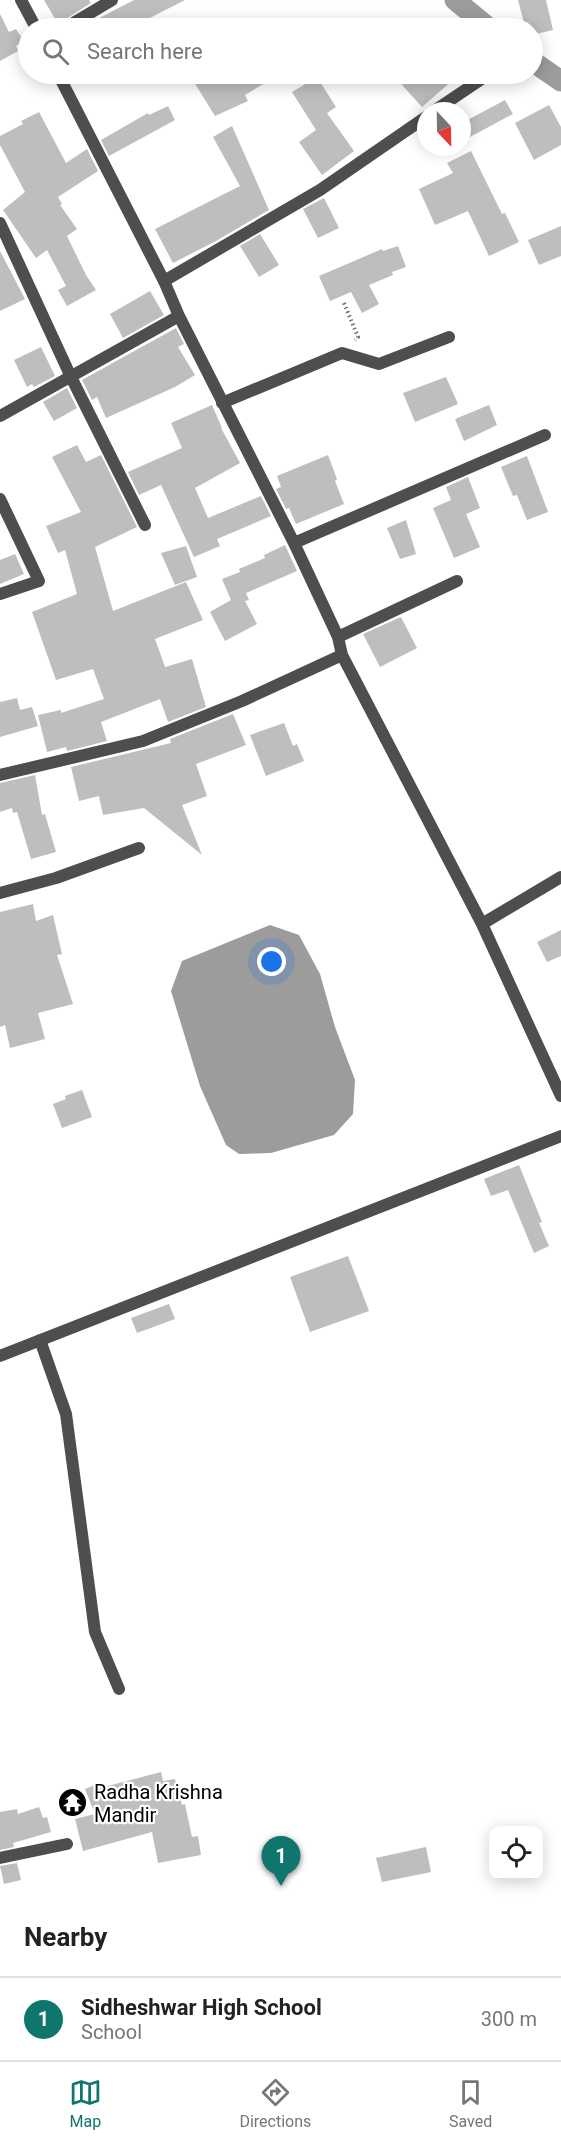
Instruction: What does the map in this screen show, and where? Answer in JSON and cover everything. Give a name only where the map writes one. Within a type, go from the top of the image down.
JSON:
[{"type":"street","points":[[21,0],[31,18]]},
{"type":"street","points":[[82,18],[112,0]]},
{"type":"street","points":[[63,84],[294,543],[338,638],[342,655],[482,924],[561,1096]]},
{"type":"street","points":[[447,102],[474,84]]},
{"type":"street","points":[[164,281],[320,190],[417,123]]},
{"type":"street","points":[[0,223],[71,377],[145,525]]},
{"type":"street","points":[[0,416],[178,316]]},
{"type":"street","points":[[222,403],[342,353],[379,364],[448,337]]},
{"type":"street","points":[[294,543],[544,435]]},
{"type":"street","points":[[0,499],[39,581],[0,594]]},
{"type":"street","points":[[338,638],[457,581]]},
{"type":"street","points":[[0,775],[143,741],[242,702],[342,655]]},
{"type":"street","points":[[0,893],[56,878],[139,848]]},
{"type":"street","points":[[482,924],[561,877]]},
{"type":"street","points":[[0,1356],[561,1136]]},
{"type":"street","points":[[40,1340],[66,1414],[95,1632],[119,1689]]},
{"type":"street","points":[[0,1858],[67,1844]]},
{"type":"path","points":[[342,353],[358,337],[344,303]]},
{"type":"shaded area","points":[[270,925],[299,935],[320,974],[335,1027],[355,1080],[353,1114],[334,1135],[271,1153],[239,1154],[226,1145],[200,1086],[171,991],[182,961]]},
{"type":"building","points":[[44,0],[89,0],[91,3],[67,18],[54,18]]},
{"type":"building","points":[[134,0],[185,0],[150,18],[99,18]]},
{"type":"building","points":[[518,0],[546,0],[553,30],[543,32],[543,18],[523,18]]},
{"type":"building","points":[[0,14],[9,32],[16,29],[18,32],[18,45],[16,46],[18,51],[0,61]]},
{"type":"building","points":[[195,84],[263,84],[245,95],[248,101],[215,116]]},
{"type":"building","points":[[305,84],[321,84],[336,107],[327,113],[354,151],[322,175],[299,142],[316,130],[292,92]]},
{"type":"building","points":[[403,84],[448,84],[428,102],[417,102]]},
{"type":"building","points":[[505,100],[513,114],[471,136],[471,118]]},
{"type":"building","points":[[549,105],[561,127],[561,145],[534,160],[515,123]]},
{"type":"building","points":[[168,106],[175,120],[109,156],[101,140],[148,113],[149,115]]},
{"type":"building","points":[[39,112],[66,163],[87,149],[98,171],[58,197],[62,204],[60,205],[77,229],[67,236],[96,290],[67,306],[58,290],[66,286],[47,250],[36,258],[3,210],[25,192],[0,145],[0,136],[23,124],[21,121]]},
{"type":"building","points":[[232,126],[269,210],[173,263],[155,229],[240,186],[213,137]]},
{"type":"building","points":[[471,151],[502,214],[505,213],[519,242],[489,256],[468,211],[435,225],[419,189],[453,173],[447,163],[461,156],[471,156]]},
{"type":"building","points":[[324,198],[339,228],[318,238],[303,209]]},
{"type":"building","points":[[561,226],[561,256],[539,265],[528,240]]},
{"type":"building","points":[[260,234],[279,265],[259,277],[240,246]]},
{"type":"building","points":[[398,246],[406,267],[369,285],[379,304],[362,313],[351,292],[330,301],[319,276],[382,249],[383,251]]},
{"type":"building","points":[[0,251],[25,299],[0,311]]},
{"type":"building","points":[[150,291],[164,315],[123,338],[110,314]]},
{"type":"building","points":[[176,328],[184,344],[178,347],[195,375],[175,387],[106,418],[97,397],[92,400],[82,380]]},
{"type":"building","points":[[41,347],[55,376],[34,387],[32,384],[27,387],[14,360]]},
{"type":"building","points":[[446,377],[458,404],[415,422],[403,393]]},
{"type":"building","points":[[67,388],[77,408],[54,421],[43,402]]},
{"type":"building","points":[[212,405],[221,428],[240,463],[195,488],[208,518],[261,496],[271,516],[217,539],[220,546],[194,557],[161,485],[139,495],[128,472],[182,448],[171,423]]},
{"type":"building","points":[[489,405],[497,425],[464,441],[455,419]]},
{"type":"building","points":[[77,445],[86,462],[101,455],[137,527],[95,547],[113,611],[186,582],[203,620],[155,639],[165,667],[192,659],[206,707],[168,722],[160,699],[101,722],[107,741],[67,751],[66,747],[47,752],[38,715],[61,710],[61,713],[104,699],[93,669],[56,680],[32,612],[77,594],[65,550],[58,553],[46,526],[81,512],[52,457]]},
{"type":"building","points":[[328,455],[344,504],[296,524],[289,508],[286,509],[276,489],[281,487],[277,476]]},
{"type":"building","points":[[527,456],[548,512],[527,520],[517,495],[513,496],[501,467]]},
{"type":"building","points":[[468,477],[480,508],[466,514],[480,547],[454,558],[433,508],[451,500],[446,487]]},
{"type":"building","points":[[406,520],[416,554],[400,559],[387,528]]},
{"type":"building","points":[[285,545],[297,571],[246,593],[249,600],[245,601],[257,624],[225,641],[210,612],[231,600],[222,579],[240,572],[239,569],[265,558],[264,555]]},
{"type":"building","points":[[186,546],[197,577],[175,585],[161,553]]},
{"type":"building","points":[[15,554],[24,574],[0,584],[0,560]]},
{"type":"building","points":[[401,617],[417,648],[380,667],[363,634]]},
{"type":"building","points":[[17,698],[20,710],[32,707],[38,726],[0,737],[0,702]]},
{"type":"building","points":[[233,714],[246,745],[196,764],[207,796],[182,805],[202,855],[144,808],[103,815],[99,796],[79,801],[71,767],[171,743],[170,739]]},
{"type":"building","points":[[284,723],[293,746],[297,744],[304,761],[266,776],[250,735]]},
{"type":"building","points":[[35,775],[42,815],[45,814],[56,852],[31,859],[17,812],[13,813],[12,808],[0,812],[0,783]]},
{"type":"building","points":[[33,904],[36,921],[53,915],[62,954],[57,955],[73,1004],[38,1013],[45,1039],[10,1048],[5,1025],[0,1027],[0,912]]},
{"type":"building","points":[[561,930],[561,956],[547,962],[537,942]]},
{"type":"building","points":[[82,1090],[92,1117],[62,1128],[53,1104],[66,1099],[65,1096]]},
{"type":"building","points":[[519,1165],[549,1246],[534,1253],[508,1190],[491,1196],[484,1179]]},
{"type":"building","points":[[348,1256],[369,1311],[310,1332],[290,1277]]},
{"type":"building","points":[[169,1304],[175,1319],[137,1333],[131,1318]]},
{"type":"building","points":[[161,1772],[163,1781],[175,1779],[182,1805],[185,1804],[192,1837],[198,1836],[201,1855],[158,1863],[152,1832],[83,1851],[75,1819],[95,1814],[85,1789],[102,1782],[104,1787]]},
{"type":"building","points":[[39,1807],[43,1818],[47,1817],[51,1832],[13,1843],[14,1847],[0,1850],[0,1812],[17,1809],[18,1814]]},
{"type":"building","points":[[426,1847],[431,1872],[382,1882],[376,1858]]},
{"type":"building","points":[[17,1863],[21,1880],[4,1884],[0,1866]]},
{"type":"waterway","points":[[455,0],[477,18]]},
{"type":"waterway","points":[[543,69],[561,81]]},
{"type":"place","name":"Radha Krishna Mandir","points":[[73,1803]]},
{"type":"place","name":"Sidheshwar High School","points":[[281,1886]]}]
